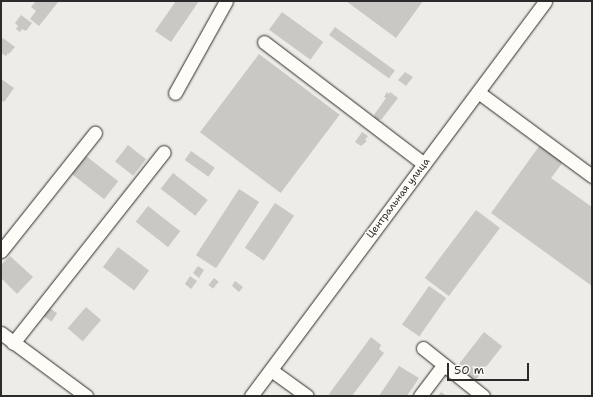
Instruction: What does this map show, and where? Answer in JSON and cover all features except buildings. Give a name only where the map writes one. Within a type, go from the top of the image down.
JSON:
[{"type":"street","points":[[174,93],[226,1]]},
{"type":"street","name":"Центральная улица","points":[[251,396],[545,1]]},
{"type":"street","points":[[264,42],[424,164]]},
{"type":"street","points":[[478,92],[592,176]]},
{"type":"street","points":[[1,251],[95,133]]},
{"type":"street","points":[[14,343],[164,152]]},
{"type":"street","points":[[1,333],[86,396]]},
{"type":"street","points":[[423,348],[483,396]]},
{"type":"street","points":[[420,396],[443,365]]},
{"type":"street","points":[[271,370],[307,396]]},
{"type":"shaded area","points":[[1,1],[592,1],[592,396],[1,396]]}]
